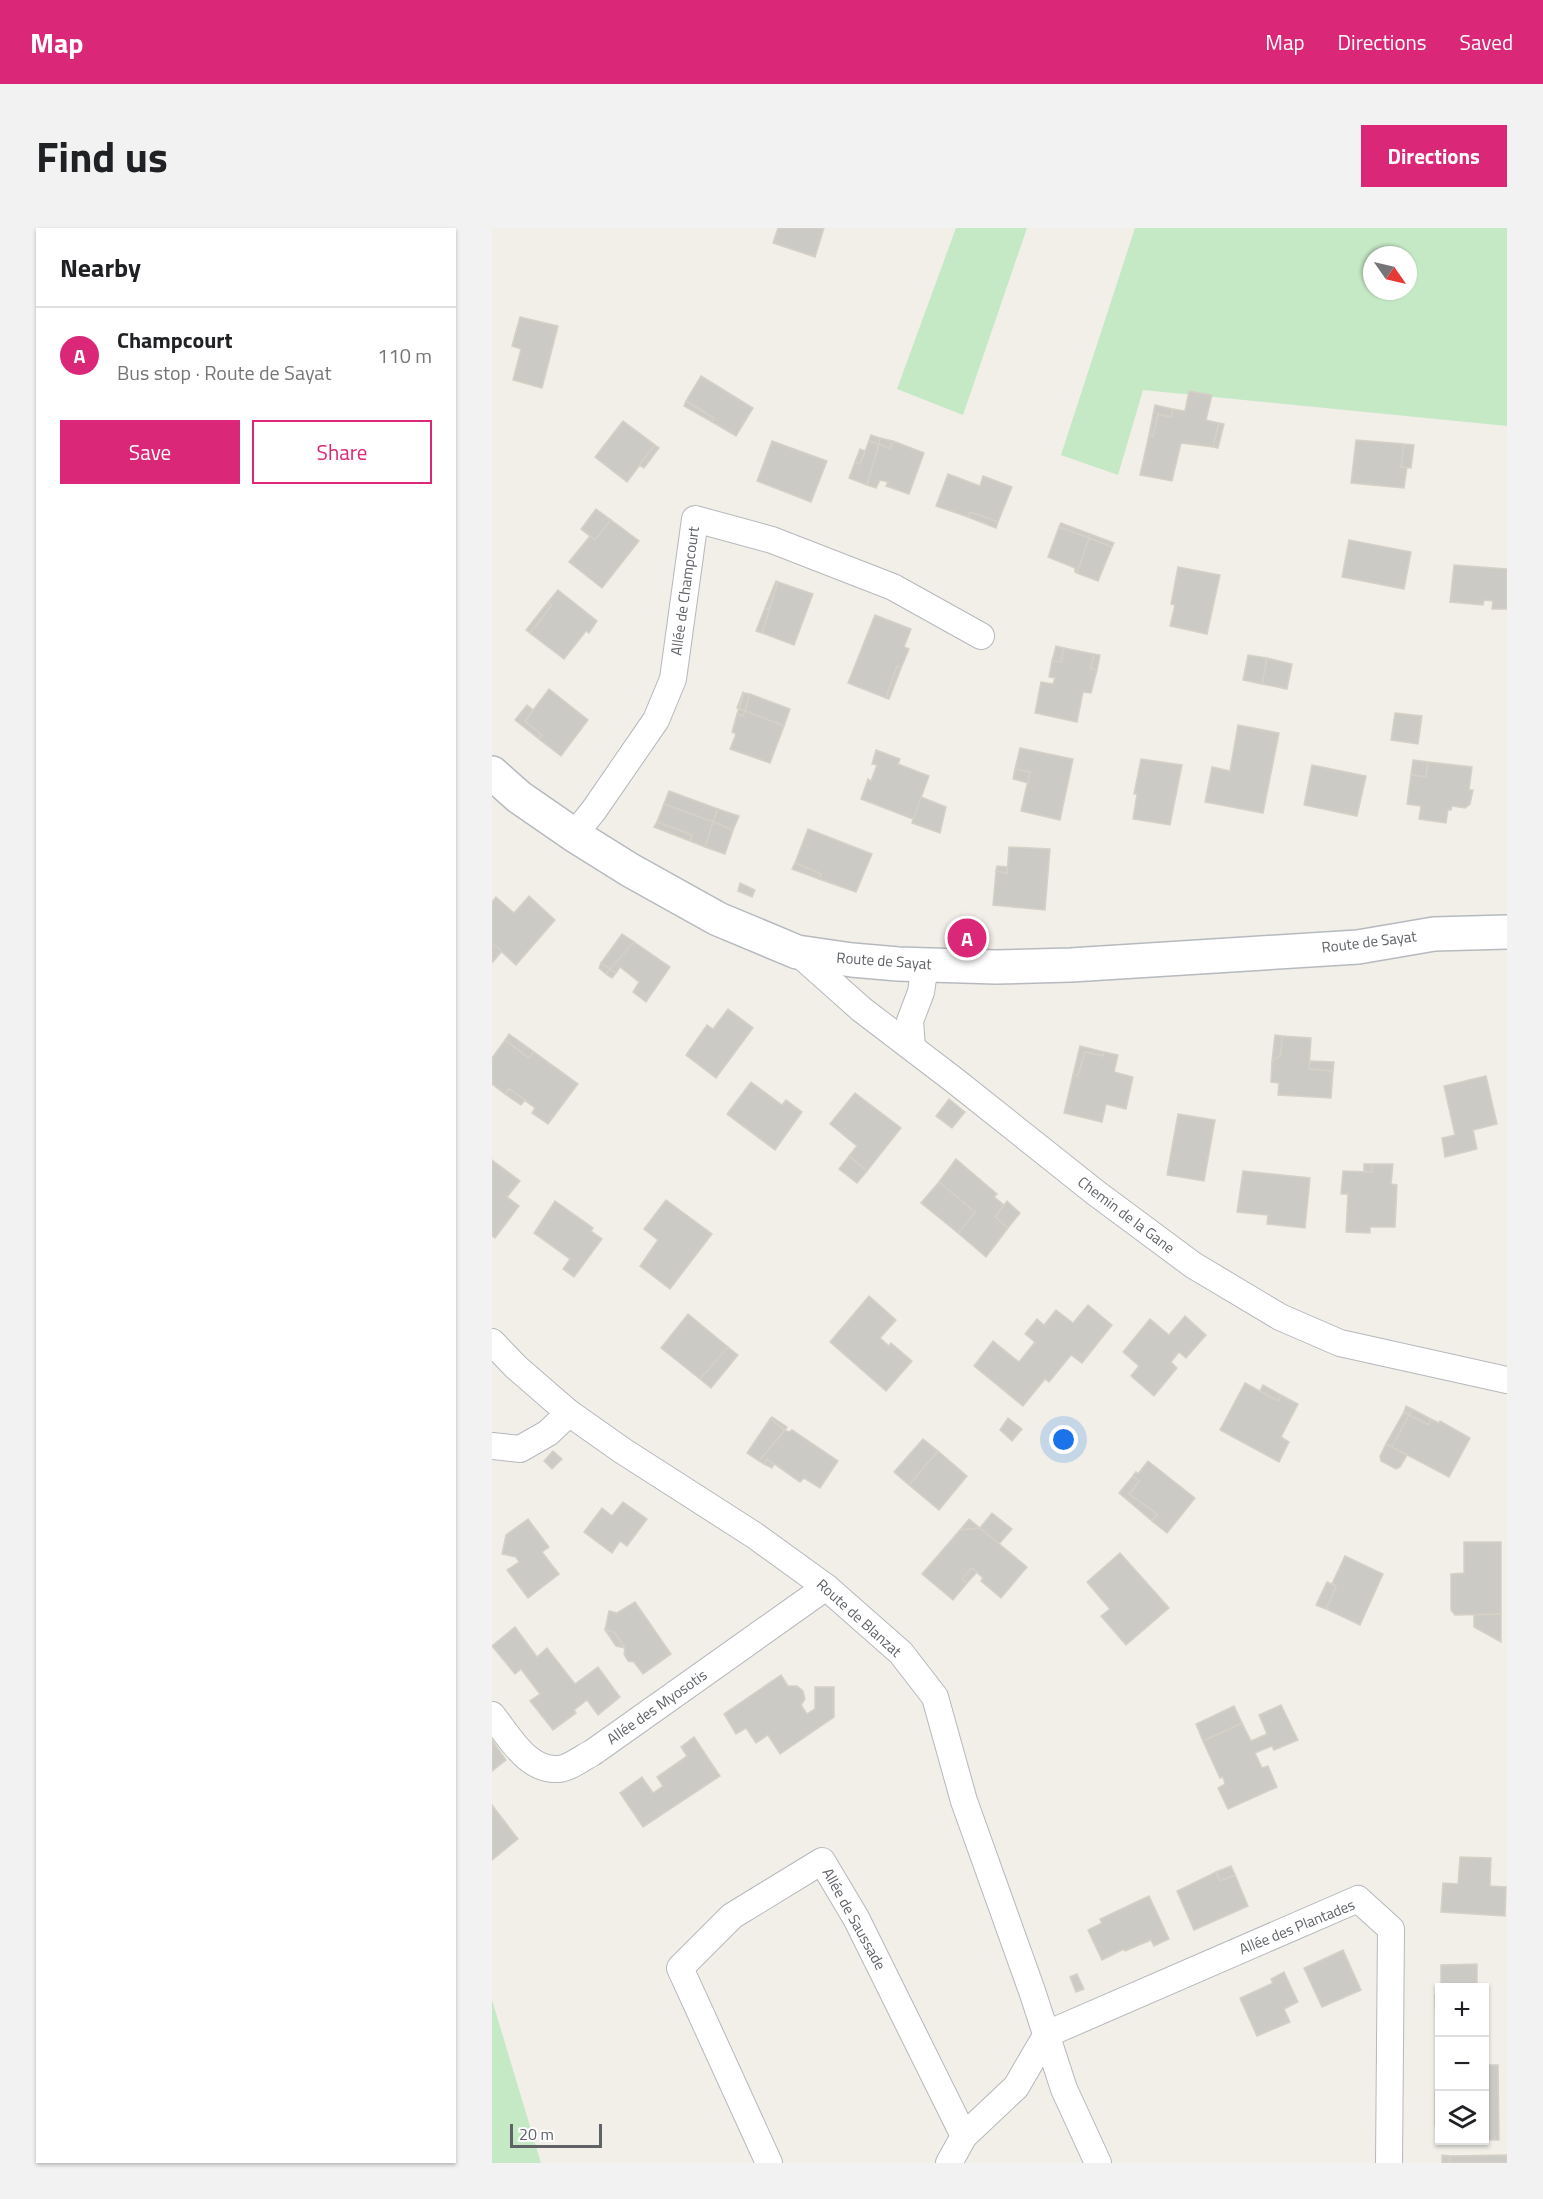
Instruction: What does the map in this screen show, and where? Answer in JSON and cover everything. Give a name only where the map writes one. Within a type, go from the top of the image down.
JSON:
[{"type":"street","name":"Allée de Champcourt","points":[[574,836],[656,720],[673,679],[695,519],[772,540],[893,587],[981,636]]},
{"type":"street","name":"Route de Sayat","points":[[492,773],[519,797],[574,836],[718,920],[797,952],[852,960],[996,967],[1358,947],[1434,933],[1507,908]]},
{"type":"street","name":"Route de Sayat","points":[[1434,933],[1507,932]]},
{"type":"street","name":"Chemin de la Gane","points":[[797,952],[861,1009],[1192,1265],[1280,1317],[1340,1343],[1507,1380]]},
{"type":"street","points":[[912,1047],[910,1022],[921,992],[925,965]]},
{"type":"street","name":"Route de Blanzat","points":[[492,1342],[516,1367],[569,1413],[623,1451],[754,1535],[826,1587],[900,1653],[935,1697],[964,1801],[1047,2034],[1064,2089],[1098,2163]]},
{"type":"street","points":[[492,1446],[520,1449],[548,1433],[569,1413]]},
{"type":"street","name":"Allée des Myosotis","points":[[492,1715],[523,1754],[541,1767],[560,1770],[592,1753],[826,1587]]},
{"type":"street","name":"Allée de Saussade","points":[[769,2163],[680,1968],[732,1916],[822,1861],[856,1918],[964,2136]]},
{"type":"street","name":"Allée des Plantades","points":[[1047,2034],[1358,1899],[1391,1929],[1389,2163]]},
{"type":"street","points":[[949,2163],[964,2136],[1016,2086],[1047,2034]]},
{"type":"green space","points":[[956,228],[1027,228],[963,415],[897,389]]},
{"type":"green space","points":[[1135,228],[1507,228],[1507,426],[1143,390],[1118,475],[1061,455]]},
{"type":"green space","points":[[492,2000],[541,2163],[492,2163]]},
{"type":"building","points":[[778,228],[824,228],[815,257],[773,243]]},
{"type":"building","points":[[520,317],[558,326],[542,388],[513,380],[521,349],[512,346]]},
{"type":"building","points":[[701,376],[753,408],[736,436],[712,422],[714,418],[686,401]]},
{"type":"building","points":[[1189,391],[1212,395],[1206,420],[1219,423],[1213,447],[1181,443],[1172,481],[1140,475],[1149,435],[1153,436],[1158,414],[1171,417],[1173,409],[1185,411]]},
{"type":"building","points":[[686,401],[714,418],[712,422],[684,406]]},
{"type":"building","points":[[1155,405],[1173,409],[1171,417],[1158,414],[1153,436],[1149,435]]},
{"type":"building","points":[[623,421],[655,445],[627,482],[595,457]]},
{"type":"building","points":[[1219,423],[1224,424],[1218,448],[1213,447]]},
{"type":"building","points":[[871,435],[880,438],[879,444],[869,441]]},
{"type":"building","points":[[880,438],[893,441],[890,449],[879,444]]},
{"type":"building","points":[[1356,440],[1404,444],[1401,467],[1407,467],[1404,488],[1351,483]]},
{"type":"building","points":[[772,441],[827,461],[811,502],[757,481]]},
{"type":"building","points":[[869,441],[879,444],[867,485],[849,478],[855,462],[860,464]]},
{"type":"building","points":[[893,441],[924,453],[909,494],[886,486],[888,482],[880,480],[876,488],[867,485],[879,444],[890,449]]},
{"type":"building","points":[[1404,444],[1414,445],[1411,468],[1401,467]]},
{"type":"building","points":[[655,445],[659,448],[644,468],[639,465]]},
{"type":"building","points":[[860,449],[865,451],[860,464],[855,462]]},
{"type":"building","points":[[948,474],[980,486],[983,476],[1012,487],[998,522],[970,512],[968,517],[936,506]]},
{"type":"building","points":[[596,509],[611,520],[595,540],[581,529]]},
{"type":"building","points":[[970,512],[998,522],[996,528],[968,517]]},
{"type":"building","points":[[611,520],[639,541],[602,588],[569,562],[590,536],[595,540]]},
{"type":"building","points":[[1061,523],[1090,534],[1089,538],[1059,527]]},
{"type":"building","points":[[1059,527],[1089,538],[1077,573],[1075,568],[1048,557]]},
{"type":"building","points":[[1090,534],[1114,543],[1112,547],[1089,538]]},
{"type":"building","points":[[1089,538],[1112,547],[1098,581],[1077,573]]},
{"type":"building","points":[[1349,540],[1411,552],[1404,589],[1342,577]]},
{"type":"building","points":[[1454,565],[1507,569],[1507,609],[1492,609],[1493,601],[1484,600],[1483,605],[1450,602]]},
{"type":"building","points":[[1178,567],[1220,575],[1207,634],[1170,626],[1175,605],[1171,604]]},
{"type":"building","points":[[776,581],[778,582],[769,610],[765,608]]},
{"type":"building","points":[[778,582],[813,594],[794,645],[762,633]]},
{"type":"building","points":[[558,590],[597,621],[589,633],[586,631],[564,659],[530,633],[552,605],[548,602]]},
{"type":"building","points":[[548,602],[552,605],[530,633],[526,630]]},
{"type":"building","points":[[765,608],[769,610],[762,633],[756,631]]},
{"type":"building","points":[[875,615],[911,629],[904,647],[909,649],[901,668],[897,666],[886,698],[848,683]]},
{"type":"building","points":[[1056,646],[1064,648],[1061,662],[1052,661]]},
{"type":"building","points":[[1064,648],[1094,654],[1091,669],[1097,670],[1091,693],[1083,692],[1077,722],[1035,713],[1041,682],[1053,684],[1055,678],[1049,677],[1052,661],[1061,662]]},
{"type":"building","points":[[1094,654],[1100,655],[1097,670],[1091,669]]},
{"type":"building","points":[[1248,655],[1267,658],[1262,684],[1243,680]]},
{"type":"building","points":[[1267,658],[1292,664],[1287,689],[1262,684]]},
{"type":"building","points":[[897,666],[901,668],[889,699],[886,698]]},
{"type":"building","points":[[549,689],[588,720],[561,756],[539,739],[542,735],[525,721]]},
{"type":"building","points":[[744,693],[739,709],[737,708]]},
{"type":"building","points":[[744,693],[750,694],[745,711],[739,709]]},
{"type":"building","points":[[750,694],[790,709],[784,726],[745,711]]},
{"type":"building","points":[[527,705],[533,710],[525,721],[542,735],[539,739],[515,720]]},
{"type":"building","points":[[739,709],[745,711],[743,716],[737,714]]},
{"type":"building","points":[[745,711],[784,726],[770,763],[730,749],[736,734],[732,732],[737,714],[743,716]]},
{"type":"building","points":[[1395,713],[1422,716],[1418,744],[1391,740]]},
{"type":"building","points":[[1238,725],[1279,733],[1263,813],[1205,802],[1212,767],[1230,771]]},
{"type":"building","points":[[1020,748],[1073,759],[1060,820],[1021,811],[1030,772],[1015,769]]},
{"type":"building","points":[[876,750],[900,759],[898,764],[929,776],[913,819],[861,799],[868,779],[871,781],[877,765],[872,764]]},
{"type":"building","points":[[1141,759],[1182,765],[1170,825],[1133,819],[1137,794],[1134,794]]},
{"type":"building","points":[[1413,760],[1428,762],[1426,777],[1411,775]]},
{"type":"building","points":[[1428,762],[1472,767],[1469,790],[1473,790],[1470,804],[1465,808],[1452,806],[1451,810],[1448,810],[1446,823],[1419,819],[1421,806],[1407,804],[1411,775],[1426,777]]},
{"type":"building","points":[[1312,765],[1366,776],[1357,816],[1304,805]]},
{"type":"building","points":[[1015,769],[1030,772],[1028,783],[1013,779]]},
{"type":"building","points":[[669,791],[718,809],[713,822],[664,804]]},
{"type":"building","points":[[921,797],[946,807],[940,833],[912,823]]},
{"type":"building","points":[[664,804],[713,822],[705,847],[690,841],[692,835],[657,822]]},
{"type":"building","points":[[718,809],[739,816],[733,830],[713,822]]},
{"type":"building","points":[[657,822],[692,835],[690,841],[654,827]]},
{"type":"building","points":[[713,822],[733,830],[725,854],[705,847]]},
{"type":"building","points":[[808,829],[872,854],[856,892],[819,879],[821,874],[795,863]]},
{"type":"building","points":[[1009,847],[1050,849],[1045,910],[993,905],[996,871],[1007,873]]},
{"type":"building","points":[[795,863],[821,874],[819,879],[792,869]]},
{"type":"building","points":[[997,866],[1007,867],[1007,873],[996,871]]},
{"type":"building","points":[[740,883],[755,890],[752,897],[738,891]]},
{"type":"building","points":[[529,896],[555,920],[516,965],[492,943],[492,902],[496,897],[514,913]]},
{"type":"building","points":[[622,934],[634,942],[610,969],[601,963]]},
{"type":"building","points":[[634,942],[670,967],[646,1002],[633,992],[639,982],[620,967],[616,973],[610,969]]},
{"type":"building","points":[[492,943],[502,951],[493,962],[492,961]]},
{"type":"building","points":[[601,963],[610,969],[606,974],[599,968]]},
{"type":"building","points":[[610,969],[616,973],[612,978],[606,974]]},
{"type":"building","points":[[728,1009],[753,1028],[716,1078],[686,1055],[707,1025],[713,1029]]},
{"type":"building","points":[[509,1034],[534,1052],[529,1058],[505,1040]]},
{"type":"building","points":[[1275,1035],[1282,1036],[1281,1055],[1272,1061]]},
{"type":"building","points":[[1282,1036],[1311,1038],[1309,1069],[1333,1071],[1331,1098],[1278,1095],[1279,1083],[1271,1082],[1272,1061],[1281,1055]]},
{"type":"building","points":[[505,1040],[529,1058],[534,1052],[578,1084],[548,1124],[532,1113],[535,1108],[509,1089],[505,1094],[492,1084],[492,1058]]},
{"type":"building","points":[[1080,1046],[1104,1052],[1103,1056],[1085,1052],[1078,1076],[1073,1075]]},
{"type":"building","points":[[1085,1052],[1103,1056],[1104,1052],[1118,1055],[1114,1072],[1133,1077],[1126,1109],[1106,1104],[1102,1122],[1064,1113],[1073,1075],[1078,1076]]},
{"type":"building","points":[[1310,1061],[1334,1062],[1333,1071],[1309,1069]]},
{"type":"building","points":[[1486,1076],[1497,1124],[1473,1130],[1477,1149],[1445,1157],[1442,1138],[1455,1135],[1444,1086]]},
{"type":"building","points":[[751,1082],[782,1105],[786,1100],[802,1112],[775,1150],[727,1114]]},
{"type":"building","points":[[509,1089],[525,1100],[521,1105],[505,1094]]},
{"type":"building","points":[[855,1093],[901,1128],[867,1171],[849,1156],[857,1146],[830,1124]]},
{"type":"building","points":[[949,1099],[965,1112],[952,1128],[936,1116]]},
{"type":"building","points":[[1178,1114],[1215,1120],[1204,1181],[1167,1175]]},
{"type":"building","points":[[849,1156],[867,1171],[857,1183],[839,1169]]},
{"type":"building","points":[[956,1159],[997,1194],[994,1197],[1004,1205],[995,1217],[1008,1228],[986,1257],[958,1233],[975,1212],[939,1182]]},
{"type":"building","points":[[492,1160],[520,1181],[507,1197],[519,1206],[495,1238],[492,1236]]},
{"type":"building","points":[[1364,1164],[1372,1164],[1372,1172],[1364,1172]]},
{"type":"building","points":[[1372,1164],[1393,1164],[1391,1184],[1397,1185],[1395,1227],[1370,1227],[1370,1233],[1346,1232],[1348,1194],[1341,1194],[1343,1171],[1372,1172]]},
{"type":"building","points":[[1243,1171],[1310,1178],[1305,1228],[1267,1224],[1268,1215],[1237,1212]]},
{"type":"building","points":[[939,1182],[975,1212],[958,1233],[921,1203]]},
{"type":"building","points":[[666,1200],[712,1234],[670,1289],[640,1266],[658,1240],[644,1229]]},
{"type":"building","points":[[555,1201],[593,1228],[591,1231],[602,1239],[574,1277],[563,1269],[570,1259],[534,1233]]},
{"type":"building","points":[[1007,1201],[1020,1213],[1008,1228],[995,1217]]},
{"type":"building","points":[[869,1296],[896,1320],[880,1338],[889,1346],[891,1343],[912,1361],[886,1391],[830,1342]]},
{"type":"building","points":[[1088,1305],[1112,1325],[1082,1363],[1071,1355],[1049,1382],[1045,1379],[1023,1406],[974,1366],[993,1341],[1019,1362],[1035,1342],[1025,1334],[1037,1319],[1044,1325],[1056,1310],[1073,1323]]},
{"type":"building","points":[[688,1314],[728,1347],[700,1379],[661,1348]]},
{"type":"building","points":[[1185,1316],[1206,1335],[1186,1358],[1179,1352],[1171,1362],[1177,1368],[1154,1396],[1131,1376],[1139,1366],[1123,1352],[1150,1319],[1169,1335]]},
{"type":"building","points":[[728,1347],[738,1355],[711,1388],[700,1379]]},
{"type":"building","points":[[1245,1383],[1278,1401],[1281,1395],[1298,1404],[1281,1437],[1289,1442],[1279,1462],[1220,1430]]},
{"type":"building","points":[[1263,1385],[1281,1395],[1278,1401],[1260,1391]]},
{"type":"building","points":[[1406,1406],[1412,1409],[1409,1415],[1404,1412]]},
{"type":"building","points":[[1412,1409],[1431,1419],[1429,1425],[1409,1415]]},
{"type":"building","points":[[1404,1412],[1409,1415],[1392,1447],[1386,1444]]},
{"type":"building","points":[[1409,1415],[1429,1425],[1431,1419],[1439,1423],[1440,1421],[1470,1438],[1449,1477],[1392,1447]]},
{"type":"building","points":[[772,1417],[787,1427],[785,1430],[770,1419]]},
{"type":"building","points":[[1008,1418],[1022,1429],[1012,1441],[1000,1430]]},
{"type":"building","points":[[770,1419],[785,1430],[759,1461],[747,1453]]},
{"type":"building","points":[[785,1430],[789,1432],[792,1430],[838,1461],[820,1488],[804,1478],[800,1482],[767,1459],[764,1464],[759,1461]]},
{"type":"building","points":[[923,1439],[938,1451],[909,1485],[894,1472]]},
{"type":"building","points":[[1386,1444],[1407,1455],[1400,1467],[1396,1469],[1381,1461],[1380,1456]]},
{"type":"building","points":[[553,1451],[562,1459],[552,1469],[544,1461]]},
{"type":"building","points":[[938,1451],[967,1476],[939,1510],[909,1485]]},
{"type":"building","points":[[767,1459],[774,1464],[772,1468],[764,1464]]},
{"type":"building","points":[[1148,1461],[1195,1498],[1167,1533],[1152,1521],[1157,1514],[1129,1494],[1139,1481],[1133,1476],[1136,1472],[1138,1474]]},
{"type":"building","points":[[1133,1476],[1139,1481],[1129,1494],[1157,1514],[1152,1521],[1119,1493]]},
{"type":"building","points":[[623,1502],[647,1519],[627,1546],[620,1541],[612,1553],[584,1532],[602,1508],[612,1516]]},
{"type":"building","points":[[992,1513],[1012,1529],[999,1544],[980,1528]]},
{"type":"building","points":[[528,1519],[549,1547],[542,1552],[559,1574],[528,1598],[507,1570],[519,1562],[516,1557],[502,1554],[506,1535]]},
{"type":"building","points":[[969,1519],[980,1528],[960,1530]]},
{"type":"building","points":[[980,1528],[1027,1567],[1001,1598],[981,1581],[983,1578],[972,1568],[962,1579],[967,1583],[953,1600],[922,1574],[960,1530]]},
{"type":"building","points":[[1464,1542],[1501,1542],[1501,1614],[1455,1615],[1451,1610],[1451,1574],[1464,1573]]},
{"type":"building","points":[[1120,1553],[1169,1608],[1126,1645],[1101,1616],[1110,1609],[1087,1582]]},
{"type":"building","points":[[1345,1556],[1383,1574],[1360,1625],[1326,1609],[1336,1586],[1332,1584]]},
{"type":"building","points":[[972,1568],[977,1572],[967,1583],[962,1579]]},
{"type":"building","points":[[1327,1582],[1336,1586],[1326,1609],[1316,1605]]},
{"type":"building","points":[[635,1602],[671,1654],[643,1674],[634,1662],[628,1661],[624,1654],[625,1648],[614,1632],[605,1630],[609,1611],[617,1613]]},
{"type":"building","points":[[1501,1614],[1501,1642],[1474,1627],[1474,1615]]},
{"type":"building","points":[[515,1627],[537,1657],[547,1648],[575,1684],[598,1667],[620,1697],[598,1715],[587,1700],[574,1710],[576,1713],[553,1730],[530,1701],[540,1694],[521,1669],[515,1674],[492,1646]]},
{"type":"building","points":[[605,1630],[614,1632],[625,1648],[616,1646]]},
{"type":"building","points":[[781,1675],[788,1686],[797,1686],[803,1691],[805,1699],[801,1705],[807,1714],[815,1709],[815,1687],[834,1687],[834,1717],[780,1754],[768,1735],[756,1743],[746,1728],[736,1734],[724,1714]]},
{"type":"building","points":[[1281,1705],[1298,1740],[1274,1750],[1272,1746],[1255,1753],[1262,1768],[1268,1766],[1277,1787],[1228,1809],[1218,1788],[1225,1784],[1223,1777],[1220,1778],[1203,1741],[1242,1723],[1251,1741],[1267,1734],[1259,1715]]},
{"type":"building","points":[[1234,1706],[1242,1723],[1203,1741],[1196,1724]]},
{"type":"building","points":[[694,1737],[720,1776],[643,1827],[620,1793],[642,1777],[653,1793],[663,1786],[657,1777],[687,1756],[681,1747]]},
{"type":"building","points":[[492,1740],[506,1760],[492,1771]]},
{"type":"building","points":[[492,1805],[518,1839],[492,1860]]},
{"type":"building","points":[[1460,1857],[1491,1858],[1490,1886],[1506,1887],[1505,1916],[1441,1912],[1443,1883],[1458,1884]]},
{"type":"building","points":[[1231,1866],[1235,1875],[1220,1881],[1216,1872]]},
{"type":"building","points":[[1216,1872],[1220,1881],[1235,1875],[1248,1906],[1194,1930],[1177,1891]]},
{"type":"building","points":[[1149,1896],[1169,1939],[1154,1946],[1151,1940],[1125,1951],[1124,1949],[1102,1960],[1088,1930],[1102,1923],[1100,1919]]},
{"type":"building","points":[[1343,1950],[1361,1990],[1322,2007],[1304,1968]]},
{"type":"building","points":[[1477,1964],[1477,1983],[1441,1983],[1441,1965]]},
{"type":"building","points":[[1284,1972],[1298,2002],[1284,2009],[1290,2022],[1257,2036],[1240,1998],[1273,1983],[1271,1979]]},
{"type":"building","points":[[1077,1974],[1084,1989],[1076,1992],[1070,1977]]},
{"type":"building","points":[[1489,2065],[1498,2065],[1499,2140],[1489,2140]]},
{"type":"building","points":[[1442,2155],[1450,2156],[1450,2163],[1442,2163]]},
{"type":"building","points":[[1507,2155],[1507,2163],[1450,2163],[1450,2156]]},
{"type":"place","name":"Champcourt","points":[[967,938]]}]
